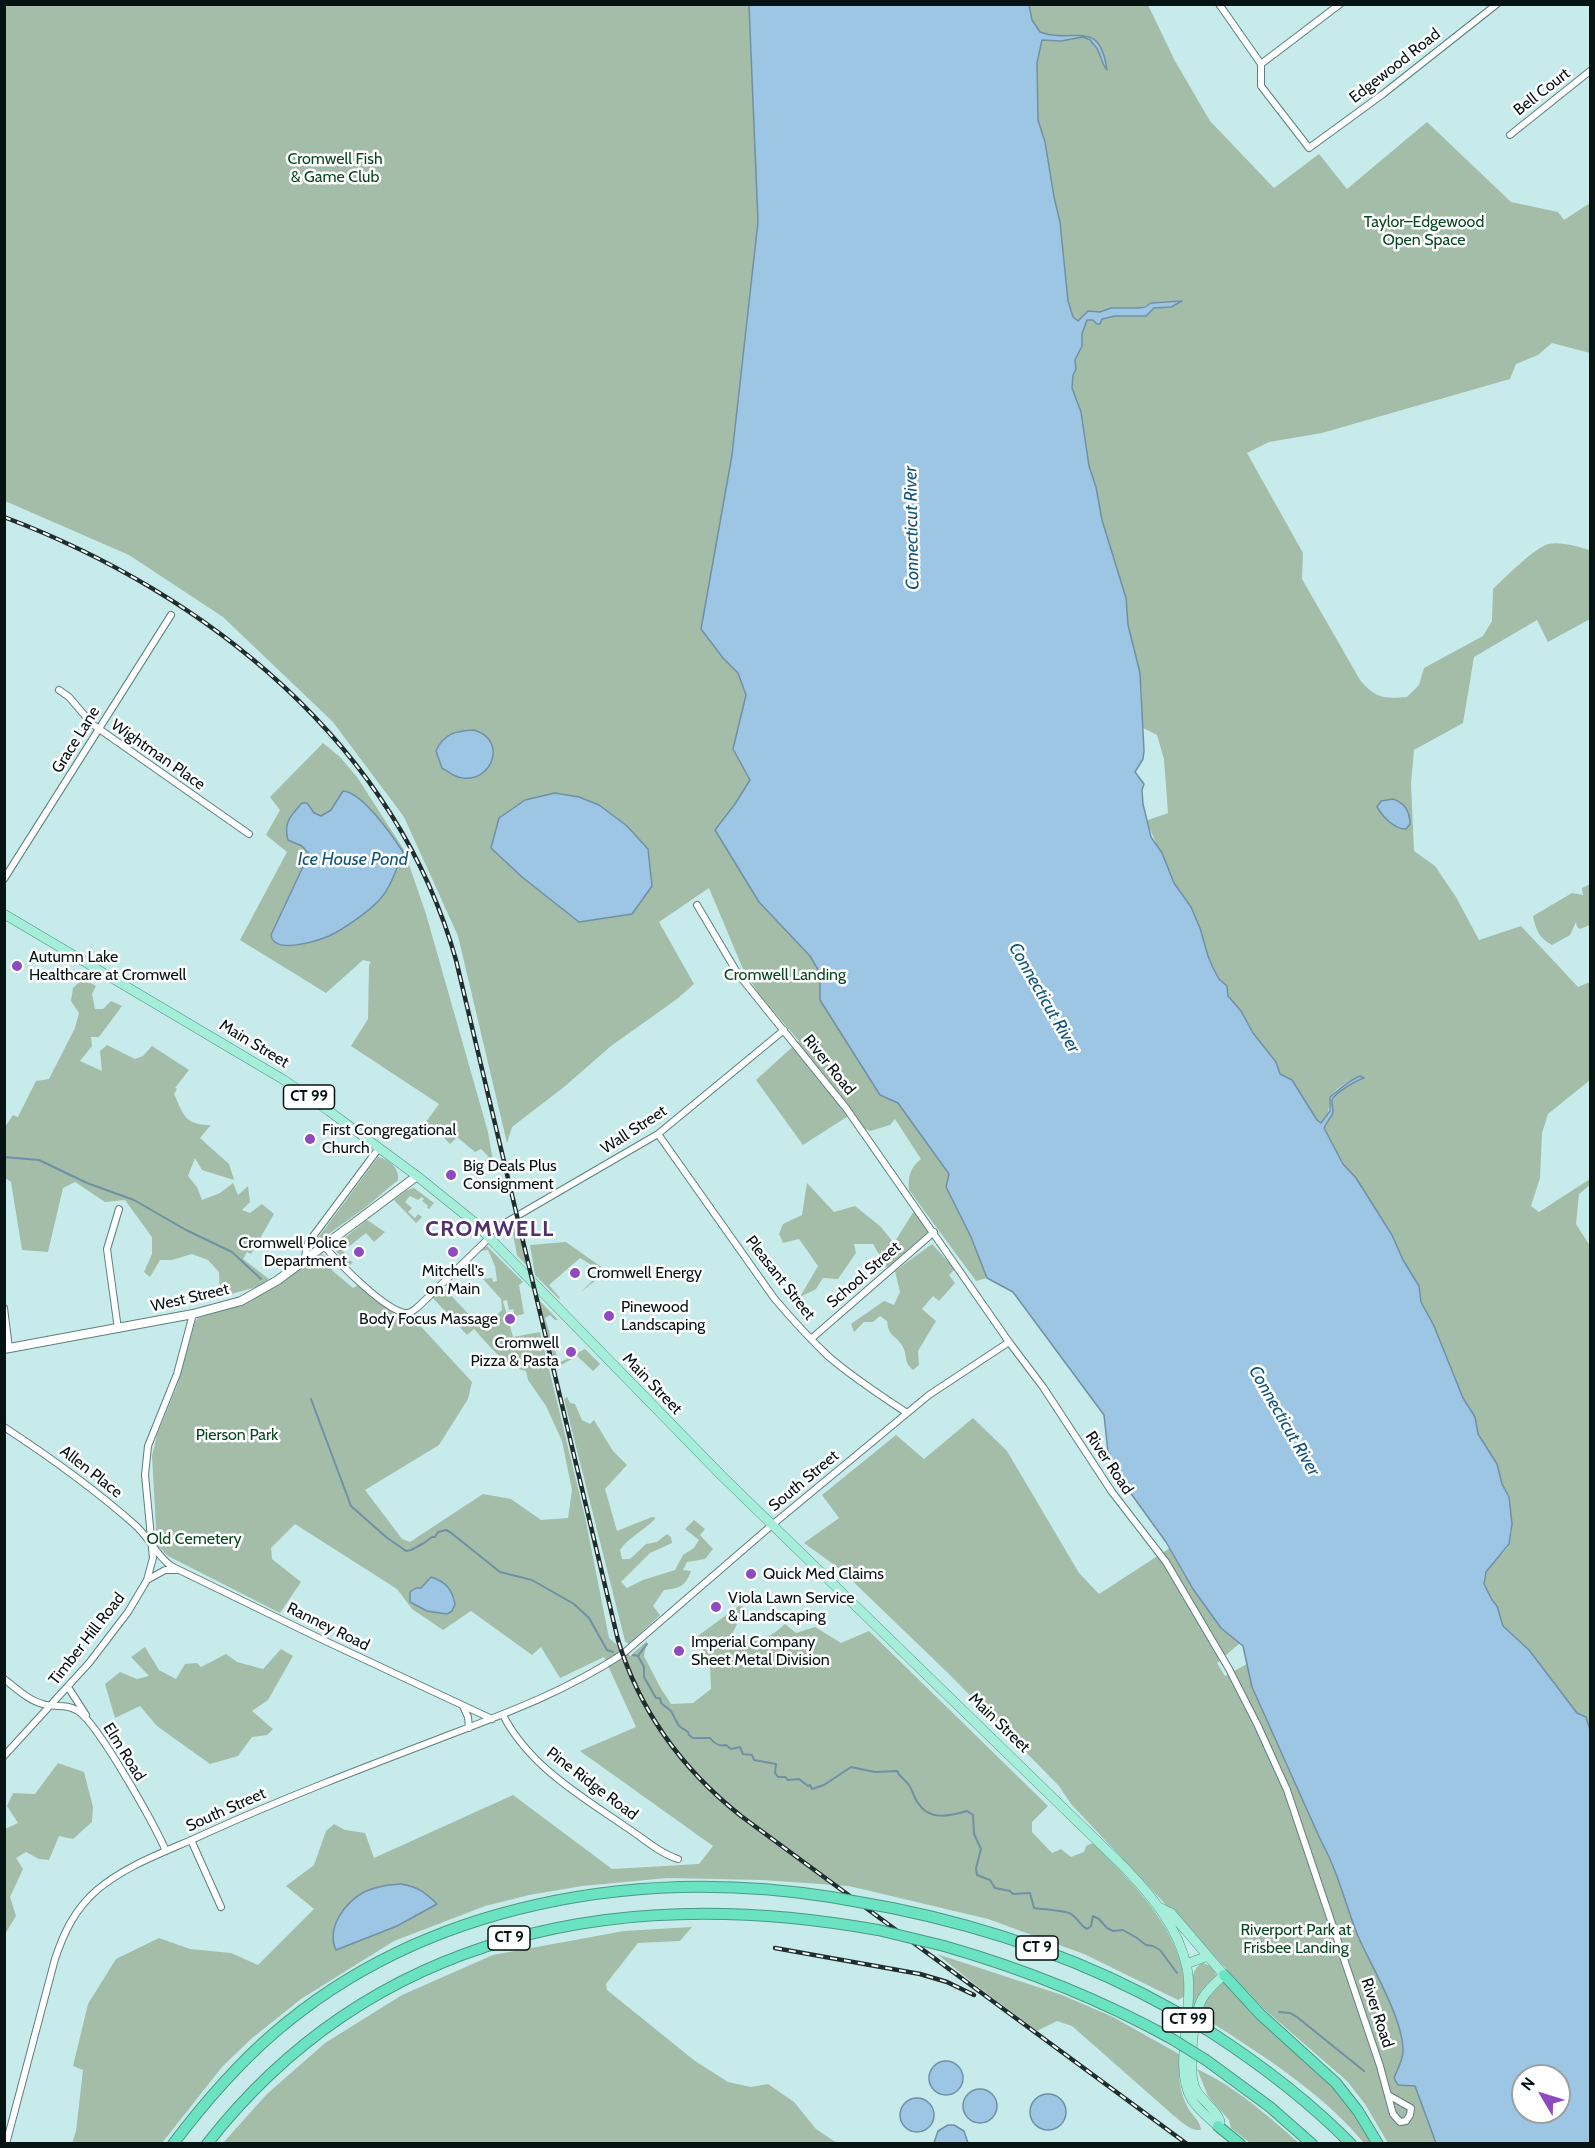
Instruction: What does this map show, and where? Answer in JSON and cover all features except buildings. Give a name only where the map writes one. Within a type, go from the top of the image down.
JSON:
[{"type":"highway","name":"CT 9","points":[[173,2144],[236,2068],[296,2015],[366,1969],[412,1945],[453,1928],[500,1913],[543,1903],[636,1890],[735,1888],[831,1897],[974,1927],[1041,1950],[1111,1978],[1209,2031],[1283,2082],[1351,2144]]},
{"type":"highway","name":"CT 9","points":[[207,2144],[231,2113],[265,2077],[328,2025],[393,1984],[480,1947],[527,1933],[572,1924],[682,1914],[782,1918],[878,1930],[944,1946],[1011,1967],[1067,1988],[1172,2039],[1206,2060],[1270,2107],[1312,2144]]},
{"type":"highway","points":[[1224,1975],[1261,2015],[1336,2083],[1358,2111],[1378,2144]]},
{"type":"highway","points":[[1218,2126],[1240,2144]]},
{"type":"main road","name":"Main Street","points":[[4,914],[262,1066],[323,1106],[417,1176],[488,1235],[772,1525],[1085,1828],[1161,1908],[1171,1913],[1224,1975]]},
{"type":"main road","name":"West Street","points":[[7,1348],[193,1314],[227,1306],[254,1296],[417,1176]]},
{"type":"main road","name":"Main Street","points":[[1161,1908],[1178,1940],[1186,1964],[1190,1996],[1184,2066],[1186,2084],[1197,2106],[1218,2126]]},
{"type":"main road","points":[[1186,1964],[1208,1956]]},
{"type":"main road","points":[[1218,2126],[1220,2121],[1218,2116],[1196,2089],[1192,2064],[1198,2008],[1206,1993],[1224,1975]]},
{"type":"street","points":[[1219,4],[1261,64],[1340,4]]},
{"type":"street","name":"Edgewood Road","points":[[1261,64],[1261,86],[1309,148],[1383,94],[1497,4]]},
{"type":"street","name":"Bell Court","points":[[1510,135],[1590,71]]},
{"type":"street","name":"Grace Lane","points":[[4,879],[171,615]]},
{"type":"street","name":"Wightman Place","points":[[59,690],[69,697],[88,720],[99,729],[249,834]]},
{"type":"street","name":"River Road","points":[[697,904],[738,974],[846,1108],[1009,1342],[1043,1387],[1112,1492],[1166,1562],[1229,1669],[1278,1768],[1300,1826],[1390,2096]]},
{"type":"street","name":"Wall Street","points":[[324,1246],[366,1288],[406,1313],[413,1311],[488,1235],[658,1134],[784,1030]]},
{"type":"street","name":"Pleasant Street","points":[[658,1134],[774,1298],[811,1339],[846,1371],[907,1413]]},
{"type":"street","points":[[304,1261],[308,1243],[379,1148]]},
{"type":"street","points":[[118,1329],[107,1249],[119,1209]]},
{"type":"street","name":"School Street","points":[[811,1339],[934,1232]]},
{"type":"street","points":[[4,1308],[7,1348]]},
{"type":"street","name":"Timber Hill Road","points":[[4,1756],[68,1687],[111,1635],[147,1580],[153,1558],[153,1546],[145,1475],[147,1454],[177,1374],[193,1314]]},
{"type":"street","name":"South Street","points":[[6,2144],[64,1932],[79,1909],[97,1890],[125,1870],[166,1851],[304,1791],[503,1715],[572,1683],[623,1654],[772,1525],[907,1413],[954,1377],[1009,1342]]},
{"type":"street","name":"Allen Place","points":[[4,1427],[60,1463],[96,1491],[146,1535],[153,1546]]},
{"type":"street","name":"Ranney Road","points":[[153,1546],[164,1560],[183,1572],[493,1719]]},
{"type":"street","points":[[147,1580],[165,1570],[183,1572]]},
{"type":"street","name":"Elm Road","points":[[4,1679],[38,1703],[69,1707],[80,1713],[92,1725],[154,1827],[166,1851]]},
{"type":"street","points":[[68,1687],[92,1725]]},
{"type":"street","points":[[462,1706],[468,1717],[469,1728]]},
{"type":"street","name":"Pine Ridge Road","points":[[503,1715],[514,1736],[557,1778],[651,1844],[678,1859]]},
{"type":"street","points":[[191,1840],[221,1907]]},
{"type":"green space","points":[[4,5],[749,5],[758,222],[732,455],[701,629],[723,658],[738,673],[746,695],[733,749],[750,780],[735,804],[759,902],[810,956],[820,973],[820,1000],[880,1095],[898,1102],[949,1175],[987,1278],[976,1281],[909,1190],[910,1173],[921,1159],[895,1119],[890,1125],[870,1131],[864,1128],[853,1113],[803,1145],[756,1080],[799,1041],[759,994],[743,969],[709,888],[659,922],[694,984],[677,999],[611,1046],[564,1087],[512,1127],[507,1143],[458,936],[404,817],[333,722],[223,617],[129,555],[5,501]],"holes":[[[493,759],[479,774],[461,778],[442,768]]]},
{"type":"green space","name":"Taylor–Edgewood Open Space","points":[[1029,5],[1148,5],[1175,61],[1210,121],[1274,188],[1319,154],[1347,189],[1427,122],[1511,202],[1558,212],[1564,220],[1590,203],[1590,353],[1552,343],[1538,355],[1516,364],[1510,379],[1322,433],[1269,442],[1247,453],[1303,553],[1302,579],[1360,680],[1370,691],[1380,696],[1407,697],[1419,685],[1424,668],[1483,636],[1492,621],[1493,589],[1535,551],[1553,543],[1590,550],[1590,619],[1548,642],[1537,620],[1474,657],[1463,723],[1414,750],[1411,783],[1414,851],[1435,866],[1456,897],[1479,940],[1521,926],[1578,987],[1590,982],[1590,1080],[1548,1114],[1542,1133],[1540,1178],[1531,1206],[1539,1212],[1590,1179],[1590,1185],[1579,1194],[1576,1224],[1590,1246],[1590,1730],[1586,1716],[1577,1713],[1529,1650],[1503,1626],[1497,1606],[1484,1584],[1486,1572],[1508,1547],[1512,1531],[1509,1497],[1502,1484],[1497,1464],[1478,1434],[1475,1417],[1463,1398],[1434,1326],[1421,1302],[1419,1286],[1403,1260],[1392,1234],[1356,1178],[1343,1164],[1324,1128],[1333,1113],[1333,1098],[1354,1082],[1362,1079],[1357,1077],[1337,1090],[1330,1099],[1325,1119],[1321,1123],[1317,1120],[1292,1080],[1280,1074],[1276,1062],[1228,996],[1227,986],[1219,979],[1208,956],[1191,907],[1174,883],[1148,825],[1148,820],[1168,813],[1164,759],[1157,735],[1143,728],[1140,673],[1128,625],[1126,598],[1102,520],[1096,487],[1089,466],[1081,412],[1072,388],[1076,369],[1075,360],[1082,346],[1082,334],[1087,320],[1100,324],[1102,319],[1115,316],[1146,316],[1154,308],[1171,307],[1181,301],[1156,302],[1138,308],[1088,311],[1078,321],[1073,317],[1068,301],[1060,222],[1045,142],[1038,120],[1037,63],[1041,40],[1085,37],[1098,49],[1106,68],[1101,48],[1086,35],[1063,36],[1040,32],[1032,20]]},
{"type":"green space","points":[[323,743],[340,757],[357,777],[404,850],[426,914],[488,1132],[493,1161],[491,1165],[485,1161],[488,1156],[481,1149],[475,1152],[457,1137],[450,1144],[434,1127],[418,1133],[439,1104],[351,1046],[368,1019],[369,965],[371,962],[363,960],[326,993],[240,940],[287,852],[266,835],[280,810],[270,797]],"holes":[[[343,791],[351,793],[376,816],[403,852],[381,899],[330,935],[271,935],[309,854],[302,846],[288,839],[307,803],[314,813],[321,816],[331,810]]]},
{"type":"green space","points":[[1590,884],[1590,925],[1580,929],[1576,922],[1570,935],[1552,945],[1539,933],[1533,916],[1572,893],[1583,895],[1582,888]]},
{"type":"green space","points":[[83,979],[96,986],[92,994],[95,1009],[103,1009],[111,1001],[122,1006],[99,1037],[91,1037],[92,1046],[80,1061],[102,1071],[100,1051],[107,1045],[135,1059],[143,1056],[152,1046],[189,1070],[175,1088],[177,1089],[174,1094],[183,1113],[190,1121],[211,1125],[200,1138],[229,1164],[234,1180],[202,1170],[195,1158],[188,1176],[197,1187],[202,1200],[220,1193],[233,1183],[238,1195],[248,1186],[250,1202],[242,1210],[250,1213],[262,1204],[274,1214],[251,1254],[247,1252],[243,1259],[269,1279],[260,1286],[220,1297],[219,1272],[208,1260],[192,1254],[172,1260],[160,1260],[150,1277],[144,1272],[152,1254],[152,1237],[125,1200],[105,1202],[75,1182],[63,1188],[48,1252],[22,1250],[11,1182],[5,1178],[5,1127],[13,1115],[18,1117],[36,1081],[49,1079],[75,1028],[79,1013],[71,1001],[73,988]]},
{"type":"green space","points":[[378,1157],[393,1165],[398,1180],[366,1207],[312,1246]]},
{"type":"green space","points":[[807,1183],[834,1212],[855,1206],[880,1226],[894,1243],[914,1211],[929,1231],[887,1268],[873,1244],[854,1244],[856,1253],[838,1279],[823,1278],[816,1289],[800,1297],[818,1266],[799,1239],[783,1243],[779,1234],[783,1224],[802,1215]]},
{"type":"green space","points":[[414,1188],[434,1203],[429,1209],[422,1201],[424,1199],[422,1197],[418,1200],[410,1196],[405,1202],[412,1208],[408,1212],[415,1218],[418,1214],[422,1217],[416,1223],[394,1200],[407,1190]]},
{"type":"green space","points":[[367,1220],[385,1232],[374,1242],[366,1233],[343,1251],[353,1262],[350,1265],[336,1251],[336,1245]]},
{"type":"green space","points":[[517,1223],[527,1266],[517,1255],[512,1229]]},
{"type":"green space","points":[[566,1242],[607,1271],[581,1292],[599,1274],[598,1269],[580,1258],[549,1285],[559,1299],[535,1275],[530,1245]]},
{"type":"green space","points":[[932,1244],[955,1269],[949,1275],[955,1283],[939,1301],[933,1296],[922,1309],[936,1321],[918,1351],[919,1365],[913,1370],[907,1361],[903,1347],[889,1331],[887,1321],[880,1316],[873,1322],[864,1322],[854,1332],[851,1324],[884,1301],[894,1305],[900,1292],[895,1271]]},
{"type":"green space","points":[[487,1246],[523,1282],[519,1285],[524,1314],[515,1316],[513,1309],[509,1310],[507,1300],[503,1301],[513,1337],[540,1332],[585,1517],[609,1638],[630,1656],[647,1641],[644,1656],[671,1704],[693,1703],[711,1689],[710,1667],[695,1638],[740,1605],[745,1608],[731,1636],[735,1641],[749,1642],[762,1639],[785,1624],[796,1633],[815,1627],[841,1643],[869,1631],[1048,1806],[1032,1822],[1032,1832],[1052,1853],[1061,1849],[1071,1857],[1084,1852],[1086,1846],[1093,1843],[1132,1884],[1156,1913],[1175,1946],[1182,1968],[1185,1996],[1178,2000],[1084,1954],[988,1919],[849,1886],[762,1880],[667,1878],[582,1886],[529,1895],[485,1906],[394,1941],[301,1999],[251,2039],[222,2067],[162,2143],[72,2144],[76,2131],[83,2070],[73,2066],[88,2004],[116,1959],[159,1938],[190,1949],[231,1953],[258,1965],[314,1909],[286,1886],[314,1865],[326,1831],[334,1824],[345,1830],[365,1833],[374,1858],[513,1795],[612,1869],[699,1864],[713,1846],[580,1751],[636,1727],[604,1657],[560,1678],[541,1647],[532,1655],[471,1611],[443,1630],[412,1609],[397,1589],[295,1524],[271,1548],[272,1559],[301,1582],[280,1613],[168,1556],[157,1545],[152,1456],[157,1435],[177,1386],[195,1322],[198,1318],[251,1301],[321,1254],[327,1257],[324,1260],[334,1272],[353,1288],[358,1285],[385,1306],[415,1320],[472,1382],[468,1399],[439,1445],[365,1490],[402,1539],[410,1542],[483,1494],[511,1499],[541,1520],[568,1518],[572,1490],[562,1441],[546,1406],[528,1380],[526,1371],[504,1360],[474,1329],[467,1335],[433,1298],[444,1288],[475,1321],[479,1322],[490,1320],[499,1313],[502,1310],[501,1299],[483,1279],[492,1278],[493,1282],[497,1281],[495,1266],[488,1250],[481,1251]],"holes":[[[431,1577],[448,1587],[455,1604],[416,1588],[421,1588]]]},
{"type":"green space","points":[[539,1300],[558,1320],[550,1315],[545,1318],[559,1363],[585,1349],[600,1364],[593,1371],[577,1356],[556,1368]]},
{"type":"green space","points":[[567,1397],[570,1403],[575,1404],[582,1420],[590,1424],[594,1420],[613,1451],[627,1465],[605,1489],[617,1531],[652,1517],[656,1518],[624,1545],[620,1550],[622,1559],[630,1559],[646,1544],[657,1542],[667,1534],[671,1537],[672,1543],[650,1553],[621,1582],[627,1588],[643,1580],[675,1570],[683,1555],[694,1548],[699,1540],[685,1529],[694,1520],[705,1529],[700,1535],[713,1549],[705,1559],[687,1562],[683,1570],[691,1571],[684,1584],[664,1590],[653,1606],[660,1615],[629,1644],[625,1641],[564,1399]]},
{"type":"green space","name":"Riverport Park at Frisbee Landing","points":[[973,1418],[1007,1451],[1079,1573],[1099,1594],[1170,1548],[1192,1587],[1209,1611],[1240,1643],[1217,1663],[1225,1676],[1247,1664],[1252,1687],[1332,1864],[1358,1936],[1393,2010],[1402,2039],[1403,2052],[1394,2078],[1398,2085],[1415,2086],[1436,2143],[1388,2143],[1365,2104],[1347,2081],[1263,2008],[1071,1804],[1059,1786],[950,1675],[840,1569],[804,1543],[839,1518],[822,1495],[896,1435],[924,1459]]},
{"type":"green space","points":[[145,1647],[159,1670],[176,1679],[185,1664],[197,1663],[201,1667],[226,1654],[237,1662],[263,1669],[281,1649],[293,1656],[268,1700],[252,1711],[273,1729],[267,1735],[252,1737],[238,1756],[210,1764],[157,1726],[140,1706],[115,1718],[105,1684],[120,1672],[137,1679],[149,1676],[131,1657]]},
{"type":"green space","points":[[58,1763],[84,1772],[93,1807],[92,1822],[73,1839],[59,1836],[49,1860],[39,1859],[26,1852],[16,1858],[23,1869],[10,1897],[16,1916],[5,1934],[5,1829],[18,1823],[7,1806],[13,1793],[35,1794]]},
{"type":"green space","points":[[692,1927],[680,1941],[638,1943],[606,1984],[607,1990],[695,2061],[728,2082],[751,2087],[768,2084],[794,2102],[816,2129],[837,2143],[223,2143],[267,2094],[325,2043],[402,1995],[493,1955],[624,1931]]},
{"type":"green space","points":[[937,1954],[1062,1995],[1113,2017],[1179,2054],[1180,2080],[1184,2100],[1201,2130],[1190,2128],[1180,2120],[1072,2026],[1057,2021],[1037,2031]]},
{"type":"green space","points":[[1203,1963],[1213,1967],[1216,1975],[1193,2012],[1194,1971]]},
{"type":"green space","points":[[1223,1979],[1323,2074],[1356,2112],[1375,2143],[1364,2143],[1347,2124],[1308,2089],[1200,2015],[1209,1995]]},
{"type":"green space","points":[[1197,2069],[1238,2093],[1299,2143],[1250,2143],[1231,2128],[1229,2120],[1208,2096]]},
{"type":"water","name":"Connecticut River","points":[[749,5],[1029,5],[1032,20],[1040,32],[1052,35],[1083,36],[1098,43],[1107,70],[1098,49],[1090,40],[1083,37],[1061,41],[1042,40],[1037,63],[1038,120],[1045,142],[1060,222],[1068,301],[1073,317],[1078,321],[1088,311],[1138,308],[1151,303],[1182,301],[1171,307],[1154,308],[1146,316],[1115,316],[1102,319],[1100,324],[1087,320],[1073,375],[1072,388],[1081,412],[1089,466],[1096,487],[1102,520],[1126,598],[1128,625],[1140,673],[1144,751],[1143,759],[1135,772],[1144,784],[1143,804],[1151,837],[1162,853],[1174,883],[1191,907],[1213,968],[1219,979],[1227,986],[1228,996],[1276,1062],[1280,1074],[1292,1080],[1321,1123],[1330,1111],[1330,1097],[1356,1078],[1360,1076],[1364,1078],[1333,1097],[1333,1113],[1324,1128],[1343,1164],[1356,1178],[1392,1235],[1403,1260],[1419,1286],[1421,1302],[1434,1326],[1463,1398],[1475,1417],[1478,1434],[1497,1464],[1502,1484],[1509,1497],[1512,1524],[1509,1544],[1486,1572],[1484,1584],[1497,1606],[1503,1626],[1529,1650],[1577,1713],[1586,1717],[1590,1730],[1590,2143],[1436,2143],[1415,2086],[1398,2085],[1394,2078],[1403,2052],[1402,2039],[1393,2009],[1358,1936],[1332,1864],[1252,1687],[1243,1646],[1221,1628],[1193,1589],[1166,1542],[1132,1495],[1108,1452],[1104,1415],[1013,1292],[987,1278],[971,1237],[946,1187],[949,1174],[898,1103],[880,1095],[820,1000],[820,973],[810,956],[759,902],[715,830],[750,780],[733,749],[746,695],[738,673],[723,658],[701,629],[732,455],[758,222]]},
{"type":"water","points":[[474,730],[491,742],[492,759],[482,774],[473,777],[457,777],[442,768],[436,751],[443,740],[451,734]]},
{"type":"water","name":"Ice House Pond","points":[[343,791],[351,793],[367,806],[403,852],[394,876],[377,903],[342,929],[315,941],[297,945],[280,944],[274,941],[271,935],[309,854],[302,846],[288,840],[287,824],[302,803],[307,803],[314,813],[321,816],[331,810]]},
{"type":"water","points":[[555,793],[579,797],[599,805],[627,826],[648,849],[652,886],[632,914],[579,922],[522,877],[491,848],[499,818],[525,800]]},
{"type":"water","points":[[1393,799],[1404,805],[1408,811],[1410,824],[1406,829],[1389,822],[1377,807],[1381,801]]},
{"type":"water","points":[[431,1577],[441,1581],[452,1594],[455,1604],[452,1611],[447,1614],[427,1611],[410,1602],[410,1592],[421,1588]]},
{"type":"water","points":[[401,1884],[421,1891],[437,1904],[397,1926],[336,1950],[333,1934],[335,1925],[350,1903],[369,1890]]},
{"type":"water","points":[[946,2061],[958,2066],[963,2078],[958,2090],[946,2095],[934,2090],[929,2078],[934,2066]]},
{"type":"water","points":[[980,2089],[992,2094],[997,2106],[992,2118],[980,2123],[968,2118],[963,2106],[968,2094]]},
{"type":"water","points":[[1048,2094],[1060,2100],[1066,2112],[1060,2124],[1048,2130],[1036,2124],[1030,2112],[1036,2100]]},
{"type":"water","points":[[917,2098],[929,2103],[934,2115],[929,2127],[917,2132],[905,2127],[900,2115],[905,2103]]},
{"type":"water","points":[[948,2125],[954,2125],[964,2131],[968,2143],[934,2143],[938,2131]]},
{"type":"waterway","points":[[4,1157],[39,1160],[87,1183],[134,1200],[186,1230],[232,1252],[261,1279]]},
{"type":"waterway","points":[[311,1399],[351,1506],[386,1537],[406,1551],[435,1537],[438,1532],[446,1530],[450,1532],[500,1572],[532,1580],[574,1604],[589,1618],[607,1650],[613,1652]]},
{"type":"waterway","points":[[633,1655],[638,1656],[647,1644]]},
{"type":"waterway","points":[[638,1656],[644,1667],[644,1677],[656,1698],[660,1698],[661,1703],[671,1711],[679,1726],[693,1738],[710,1738],[717,1744],[726,1745],[731,1749],[740,1747],[743,1754],[752,1755],[754,1760],[776,1764],[775,1773],[778,1777],[785,1777],[788,1780],[799,1779],[808,1786],[810,1785],[812,1789],[824,1785],[851,1767],[875,1772],[897,1771],[909,1785],[918,1803],[928,1813],[940,1816],[967,1811],[973,1815],[974,1834],[981,1849],[976,1868],[977,1875],[990,1880],[995,1888],[1010,1891],[1013,1894],[1030,1893],[1034,1908],[1069,1913],[1087,1929],[1091,1926],[1093,1916],[1113,1931],[1123,1930],[1146,1945],[1160,1950],[1177,1973]]},
{"type":"waterway","points":[[1279,2012],[1290,2013],[1297,2017],[1364,2071]]},
{"type":"railway","points":[[4,517],[79,549],[152,588],[221,634],[284,686],[340,745],[388,810],[427,882],[456,960],[618,1640],[638,1691],[666,1738],[700,1779],[741,1816],[1187,2144]]},
{"type":"railway","points":[[775,1948],[920,1974],[947,1982],[974,1995]]},
{"type":"place","name":"Autumn Lake Healthcare at Cromwell","points":[[17,966]]},
{"type":"place","name":"First Congregational Church","points":[[310,1139]]},
{"type":"place","name":"Big Deals Plus Consignment","points":[[451,1175]]},
{"type":"place","name":"Cromwell Police Department","points":[[359,1252]]},
{"type":"place","name":"Mitchell's on Main","points":[[453,1252]]},
{"type":"place","name":"Cromwell Energy","points":[[575,1273]]},
{"type":"place","name":"Pinewood Landscaping","points":[[609,1316]]},
{"type":"place","name":"Body Focus Massage","points":[[510,1319]]},
{"type":"place","name":"Cromwell Pizza & Pasta","points":[[571,1352]]},
{"type":"place","name":"Quick Med Claims","points":[[751,1574]]},
{"type":"place","name":"Viola Lawn Service & Landscaping","points":[[716,1607]]},
{"type":"place","name":"Imperial Company Sheet Metal Division","points":[[679,1651]]},
{"type":"district","name":"CROMWELL","points":[[490,1230]]},
{"type":"park label","name":"Cromwell Fish & Game Club","points":[[335,168]]},
{"type":"park label","name":"Cromwell Landing","points":[[785,975]]},
{"type":"park label","name":"Pierson Park","points":[[237,1435]]},
{"type":"park label","name":"Old Cemetery","points":[[194,1539]]}]
